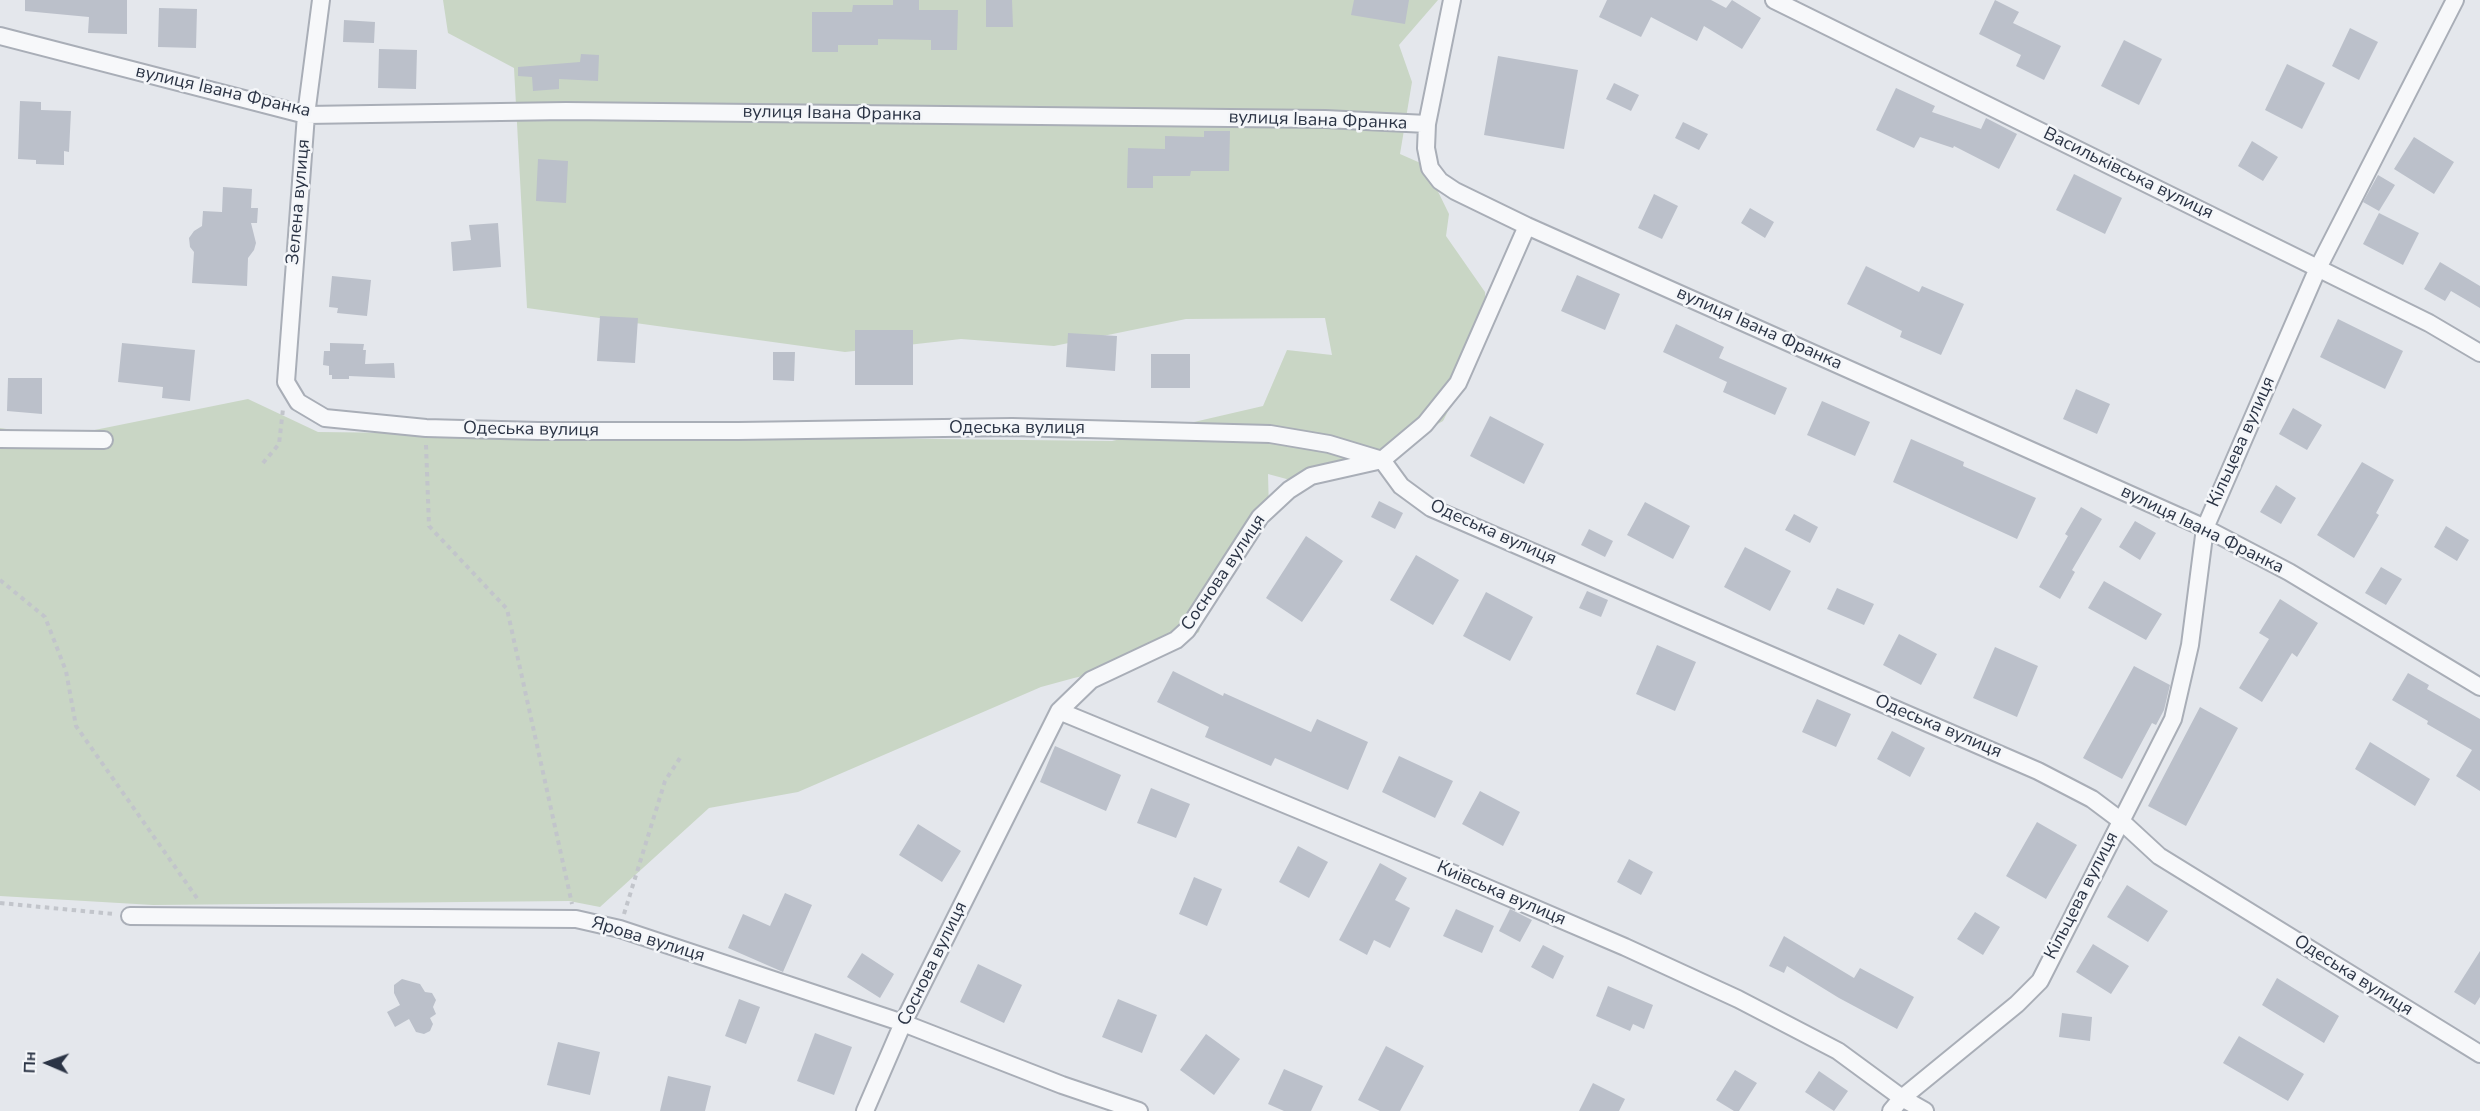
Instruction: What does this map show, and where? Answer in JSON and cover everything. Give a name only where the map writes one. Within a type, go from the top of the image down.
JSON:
[{"type":"street","name":"Зелена вулиця","points":[[285,382],[306,115],[321,0]]},
{"type":"street","points":[[1427,124],[1452,0]]},
{"type":"street","name":"Васильківська вулиця","points":[[1774,0],[2429,323],[2480,353]]},
{"type":"street","name":"Кільцева вулиця","points":[[1891,1111],[1902,1098],[2017,1004],[2040,981],[2173,719],[2190,645],[2205,528],[2318,268],[2455,0]]},
{"type":"street","name":"вулиця Івана Франка","points":[[0,36],[306,115],[566,111],[1325,119],[1427,124],[1426,148],[1430,168],[1440,181],[1455,192],[2205,528],[2289,572],[2480,687]]},
{"type":"street","name":"Соснова вулиця","points":[[865,1111],[903,1023],[1059,711],[1091,680],[1176,640],[1187,630],[1260,517],[1289,490],[1311,476],[1382,460],[1425,424],[1458,383],[1527,226]]},
{"type":"street","name":"Одеська вулиця","points":[[285,382],[298,402],[325,418],[426,428],[738,431],[1012,427],[1270,434],[1329,444],[1382,460],[1401,486],[1431,508],[2038,771],[2092,799],[2120,820],[2159,856],[2480,1054]]},
{"type":"street","points":[[0,439],[104,440]]},
{"type":"street","name":"Київська вулиця","points":[[1059,711],[1471,881],[1645,956],[1738,999],[1838,1051],[1902,1098],[1925,1111]]},
{"type":"street","name":"Ярова вулиця","points":[[130,916],[576,919],[620,929],[903,1023],[1062,1085],[1139,1111]]},
{"type":"path","points":[[263,463],[279,444],[285,382]]},
{"type":"path","points":[[426,428],[429,526],[507,609],[576,919]]},
{"type":"path","points":[[0,580],[45,617],[66,671],[76,726],[210,917]]},
{"type":"path","points":[[620,929],[665,781],[681,758]]},
{"type":"path","points":[[0,903],[130,916]]},
{"type":"green space","points":[[443,0],[1438,0],[1399,45],[1412,82],[1400,154],[1425,165],[1449,214],[1446,236],[1485,292],[1487,334],[1443,421],[1393,449],[1294,481],[1268,474],[1269,511],[1205,610],[1199,632],[1149,661],[1041,687],[798,792],[709,808],[600,907],[569,901],[153,905],[0,896],[0,428],[60,437],[248,399],[318,432],[1112,441],[1263,406],[1287,350],[1332,355],[1325,318],[1186,319],[1054,346],[961,339],[845,352],[527,308],[514,68],[448,33]]},
{"type":"building","points":[[25,0],[127,0],[127,34],[88,33],[89,17],[25,11]]},
{"type":"building","points":[[893,0],[919,0],[919,10],[958,10],[957,50],[931,50],[931,40],[878,39],[878,45],[838,45],[838,52],[812,52],[812,12],[852,12],[853,5],[893,5]]},
{"type":"building","points":[[986,0],[1012,0],[1013,27],[986,27]]},
{"type":"building","points":[[1354,0],[1409,0],[1405,24],[1351,15]]},
{"type":"building","points":[[1607,0],[1711,0],[1726,8],[1732,0],[1761,18],[1742,49],[1704,26],[1697,41],[1651,17],[1641,37],[1599,17]]},
{"type":"building","points":[[1995,0],[2019,12],[2013,23],[2061,46],[2044,80],[2016,66],[2021,55],[1979,34]]},
{"type":"building","points":[[159,8],[197,9],[196,48],[158,47]]},
{"type":"building","points":[[344,20],[375,22],[374,43],[343,42]]},
{"type":"building","points":[[2350,28],[2378,42],[2359,80],[2332,66]]},
{"type":"building","points":[[2124,40],[2162,59],[2139,105],[2101,86]]},
{"type":"building","points":[[379,49],[417,50],[416,89],[378,88]]},
{"type":"building","points":[[581,54],[599,55],[598,81],[559,79],[559,89],[533,91],[532,77],[518,76],[518,67],[580,62]]},
{"type":"building","points":[[1498,56],[1578,70],[1564,149],[1484,135]]},
{"type":"building","points":[[2287,64],[2325,83],[2302,129],[2265,110]]},
{"type":"building","points":[[1614,83],[1639,95],[1631,111],[1606,99]]},
{"type":"building","points":[[1896,88],[1935,106],[1932,112],[1981,129],[1986,118],[2017,134],[1999,169],[1954,146],[1953,148],[1920,137],[1914,148],[1876,130]]},
{"type":"building","points":[[20,101],[41,102],[41,110],[71,111],[69,152],[64,151],[64,165],[36,164],[36,160],[18,159]]},
{"type":"building","points":[[1683,122],[1708,134],[1699,150],[1675,138]]},
{"type":"building","points":[[1204,131],[1230,131],[1229,171],[1191,171],[1190,176],[1153,176],[1153,188],[1127,188],[1128,148],[1165,149],[1165,136],[1204,137]]},
{"type":"building","points":[[2414,137],[2454,162],[2434,194],[2394,169]]},
{"type":"building","points":[[2252,141],[2278,157],[2263,181],[2238,166]]},
{"type":"building","points":[[538,159],[568,161],[566,203],[536,201]]},
{"type":"building","points":[[2074,174],[2122,198],[2105,234],[2056,210]]},
{"type":"building","points":[[2378,175],[2395,185],[2379,211],[2363,202]]},
{"type":"building","points":[[223,187],[252,189],[251,208],[258,208],[257,223],[251,223],[256,243],[248,258],[247,286],[192,283],[194,252],[190,247],[189,238],[202,226],[203,211],[222,212]]},
{"type":"building","points":[[1654,194],[1678,206],[1662,239],[1638,228]]},
{"type":"building","points":[[1750,208],[1774,222],[1765,238],[1741,223]]},
{"type":"building","points":[[2379,213],[2419,233],[2403,265],[2363,244]]},
{"type":"building","points":[[498,223],[501,267],[453,271],[451,242],[471,240],[469,225]]},
{"type":"building","points":[[2440,262],[2480,286],[2480,308],[2451,291],[2445,301],[2424,289]]},
{"type":"building","points":[[1866,266],[1919,292],[1922,286],[1964,304],[1941,355],[1900,337],[1902,331],[1847,304]]},
{"type":"building","points":[[1577,275],[1620,294],[1605,330],[1561,311]]},
{"type":"building","points":[[332,276],[371,280],[367,316],[337,313],[338,308],[329,307]]},
{"type":"building","points":[[600,316],[638,318],[635,363],[597,361]]},
{"type":"building","points":[[2338,319],[2403,351],[2385,389],[2320,357]]},
{"type":"building","points":[[1676,324],[1724,347],[1719,358],[1787,388],[1775,415],[1723,392],[1727,382],[1663,352]]},
{"type":"building","points":[[855,330],[913,330],[913,385],[855,385]]},
{"type":"building","points":[[1068,333],[1117,336],[1115,371],[1066,367]]},
{"type":"building","points":[[122,343],[195,350],[190,401],[162,398],[163,387],[118,382]]},
{"type":"building","points":[[330,343],[364,344],[365,364],[394,363],[395,378],[349,376],[349,379],[332,379],[332,375],[329,375],[329,366],[323,365],[324,351],[330,351]]},
{"type":"building","points":[[773,352],[795,352],[794,381],[773,380]]},
{"type":"building","points":[[1151,354],[1190,354],[1190,388],[1151,388]]},
{"type":"building","points":[[8,378],[42,378],[42,414],[7,411]]},
{"type":"building","points":[[2076,389],[2110,404],[2097,434],[2063,419]]},
{"type":"building","points":[[1822,401],[1870,422],[1855,456],[1807,435]]},
{"type":"building","points":[[2293,408],[2322,425],[2307,450],[2279,434]]},
{"type":"building","points":[[1490,416],[1544,444],[1524,484],[1470,456]]},
{"type":"building","points":[[1911,439],[1964,462],[1963,466],[2036,498],[2017,539],[1893,482]]},
{"type":"building","points":[[2362,462],[2394,480],[2376,513],[2379,515],[2354,558],[2317,535]]},
{"type":"building","points":[[2276,485],[2296,498],[2281,524],[2260,512]]},
{"type":"building","points":[[1379,501],[1403,513],[1395,529],[1371,517]]},
{"type":"building","points":[[1645,502],[1690,526],[1673,559],[1627,535]]},
{"type":"building","points":[[2081,507],[2102,519],[2072,570],[2075,572],[2060,599],[2039,587],[2068,536],[2065,534]]},
{"type":"building","points":[[1794,514],[1818,527],[1810,543],[1785,530]]},
{"type":"building","points":[[2135,521],[2156,533],[2140,560],[2119,547]]},
{"type":"building","points":[[2446,526],[2469,540],[2457,561],[2434,547]]},
{"type":"building","points":[[1589,529],[1613,541],[1605,557],[1581,545]]},
{"type":"building","points":[[1306,536],[1343,561],[1302,622],[1266,598]]},
{"type":"building","points":[[1745,547],[1791,571],[1770,611],[1724,587]]},
{"type":"building","points":[[1416,555],[1459,580],[1433,625],[1390,600]]},
{"type":"building","points":[[2381,567],[2402,579],[2386,605],[2365,593]]},
{"type":"building","points":[[2104,581],[2162,614],[2146,640],[2088,608]]},
{"type":"building","points":[[1837,588],[1874,604],[1864,625],[1827,609]]},
{"type":"building","points":[[1587,591],[1608,600],[1601,617],[1579,608]]},
{"type":"building","points":[[1486,592],[1533,617],[1510,661],[1463,636]]},
{"type":"building","points":[[2280,599],[2318,623],[2297,657],[2292,653],[2262,702],[2239,688],[2269,639],[2259,633]]},
{"type":"building","points":[[1899,634],[1937,654],[1921,685],[1883,665]]},
{"type":"building","points":[[1657,645],[1696,662],[1675,711],[1636,694]]},
{"type":"building","points":[[1995,647],[2038,666],[2017,717],[1973,698]]},
{"type":"building","points":[[2134,666],[2170,685],[2164,710],[2156,725],[2152,723],[2122,779],[2083,758]]},
{"type":"building","points":[[1173,671],[1223,696],[1224,693],[1311,732],[1317,719],[1368,742],[1348,790],[1275,758],[1271,766],[1205,737],[1209,727],[1157,702]]},
{"type":"building","points":[[2408,673],[2429,685],[2427,689],[2480,719],[2480,791],[2456,776],[2472,750],[2427,724],[2428,721],[2392,700]]},
{"type":"building","points":[[1817,699],[1851,714],[1836,747],[1802,732]]},
{"type":"building","points":[[2200,707],[2238,728],[2186,826],[2148,806]]},
{"type":"building","points":[[1892,731],[1925,748],[1910,777],[1877,759]]},
{"type":"building","points":[[2370,742],[2430,779],[2415,806],[2355,769]]},
{"type":"building","points":[[1055,746],[1121,775],[1106,811],[1040,782]]},
{"type":"building","points":[[1399,756],[1453,781],[1435,818],[1382,792]]},
{"type":"building","points":[[1151,788],[1190,804],[1176,838],[1137,823]]},
{"type":"building","points":[[1480,791],[1520,812],[1503,846],[1462,824]]},
{"type":"building","points":[[2037,822],[2077,845],[2046,899],[2006,876]]},
{"type":"building","points":[[918,824],[961,851],[942,882],[899,855]]},
{"type":"building","points":[[1298,846],[1328,862],[1309,898],[1279,882]]},
{"type":"building","points":[[1629,859],[1653,872],[1641,895],[1617,882]]},
{"type":"building","points":[[1380,863],[1407,878],[1395,900],[1410,908],[1390,948],[1374,940],[1367,955],[1339,940]]},
{"type":"building","points":[[1194,877],[1222,889],[1207,926],[1179,914]]},
{"type":"building","points":[[2127,885],[2168,911],[2148,942],[2107,917]]},
{"type":"building","points":[[785,893],[812,905],[783,972],[728,948],[743,914],[770,926]]},
{"type":"building","points":[[1456,909],[1494,926],[1482,953],[1443,936]]},
{"type":"building","points":[[1510,909],[1532,920],[1520,942],[1499,931]]},
{"type":"building","points":[[1975,912],[2000,927],[1983,955],[1957,939]]},
{"type":"building","points":[[1784,936],[1854,978],[1860,968],[1914,997],[1897,1029],[1839,998],[1787,966],[1784,973],[1769,966]]},
{"type":"building","points":[[2093,944],[2129,966],[2111,994],[2076,972]]},
{"type":"building","points":[[1543,945],[1564,956],[1553,979],[1531,967]]},
{"type":"building","points":[[2480,951],[2480,997],[2475,1005],[2454,992]]},
{"type":"building","points":[[862,953],[894,974],[880,998],[847,977]]},
{"type":"building","points":[[978,964],[1022,985],[1004,1023],[960,1002]]},
{"type":"building","points":[[2277,978],[2339,1016],[2324,1043],[2262,1005]]},
{"type":"building","points":[[402,979],[420,984],[425,992],[432,993],[436,1000],[433,1007],[436,1014],[430,1018],[433,1024],[430,1031],[424,1034],[416,1032],[409,1019],[395,1027],[387,1012],[400,1005],[394,993],[394,985]]},
{"type":"building","points":[[1608,986],[1653,1005],[1644,1029],[1633,1024],[1630,1031],[1596,1016]]},
{"type":"building","points":[[739,999],[760,1007],[746,1044],[725,1036]]},
{"type":"building","points":[[1118,999],[1157,1015],[1142,1053],[1102,1037]]},
{"type":"building","points":[[2062,1013],[2092,1017],[2090,1041],[2059,1037]]},
{"type":"building","points":[[815,1033],[852,1047],[834,1095],[797,1081]]},
{"type":"building","points":[[1206,1034],[1240,1059],[1214,1095],[1180,1070]]},
{"type":"building","points":[[2239,1036],[2304,1074],[2288,1101],[2223,1063]]},
{"type":"building","points":[[558,1042],[600,1052],[590,1095],[547,1085]]},
{"type":"building","points":[[1386,1046],[1424,1066],[1400,1111],[1380,1111],[1358,1100]]},
{"type":"building","points":[[1284,1069],[1323,1086],[1311,1111],[1284,1111],[1268,1104]]},
{"type":"building","points":[[1735,1070],[1757,1083],[1739,1111],[1734,1111],[1716,1100]]},
{"type":"building","points":[[1819,1071],[1848,1091],[1834,1111],[1805,1092]]},
{"type":"building","points":[[668,1076],[711,1086],[705,1111],[660,1111]]},
{"type":"building","points":[[1593,1083],[1625,1099],[1619,1111],[1579,1111]]}]
